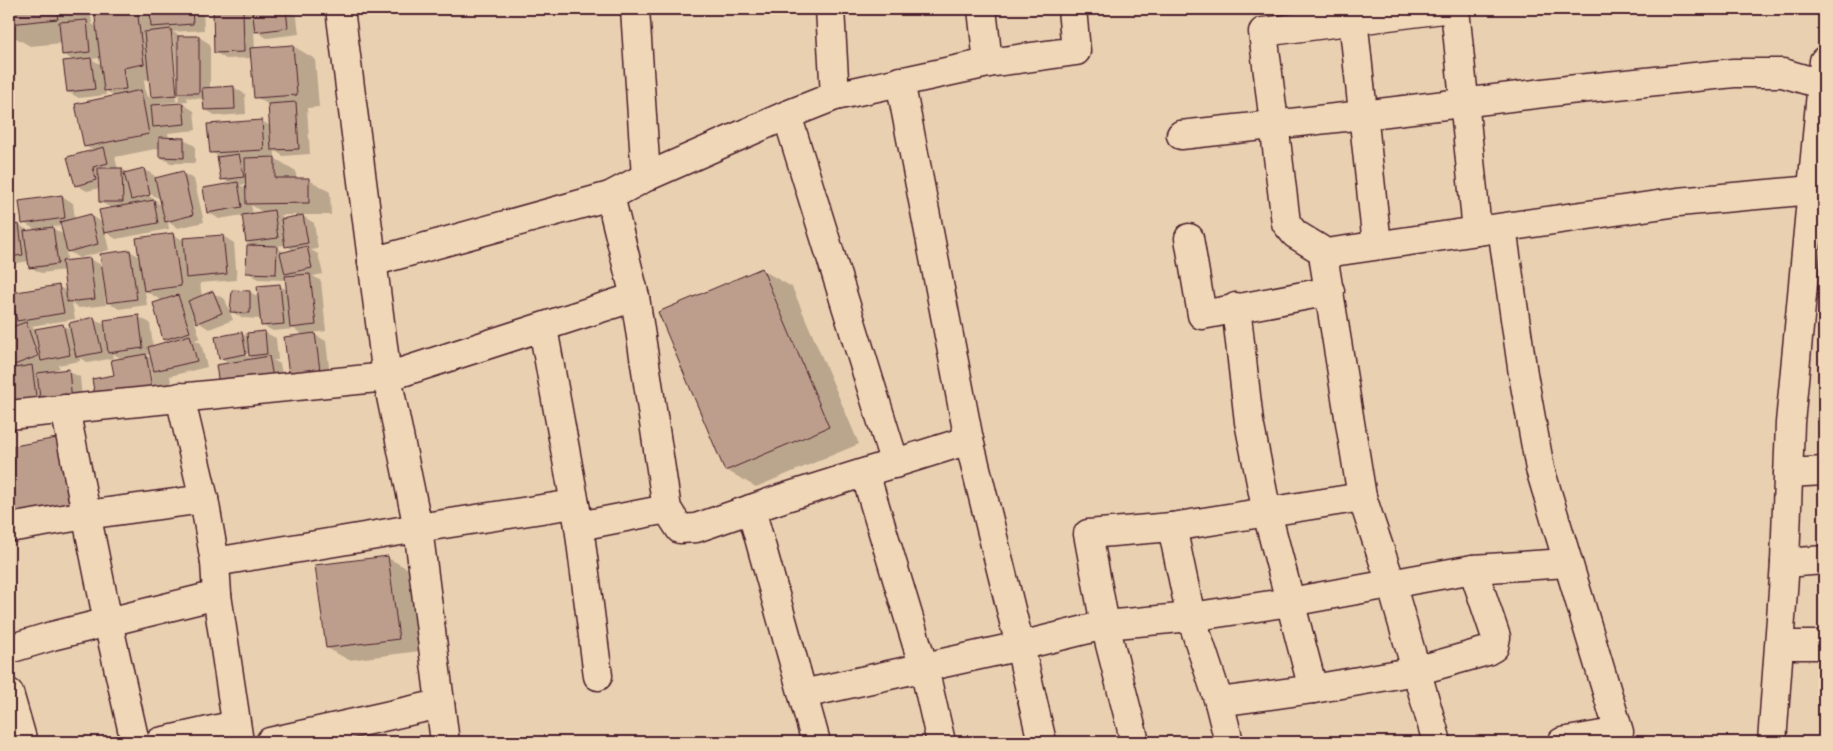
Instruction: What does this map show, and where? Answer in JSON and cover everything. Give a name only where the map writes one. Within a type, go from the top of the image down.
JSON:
[{"type":"street","points":[[340,9],[387,377],[418,528],[445,742]]},
{"type":"street","points":[[635,9],[646,177]]},
{"type":"street","points":[[830,9],[835,96]]},
{"type":"street","points":[[982,9],[988,63]]},
{"type":"street","points":[[372,262],[610,196],[646,177],[835,96],[988,63],[1076,51],[1072,9]]},
{"type":"street","points":[[1443,9],[1352,14],[1263,32],[1286,223],[1294,234],[1326,253],[1678,202],[1818,189]]},
{"type":"street","points":[[1455,9],[1465,103],[1489,229],[1523,374],[1540,469],[1620,737],[1562,742]]},
{"type":"street","points":[[1352,14],[1377,245]]},
{"type":"street","points":[[1181,135],[1568,90],[1734,73],[1783,73],[1823,77],[1818,189],[1790,423],[1785,563],[1772,742]]},
{"type":"street","points":[[900,81],[969,440],[1042,742]]},
{"type":"street","points":[[787,115],[895,464]]},
{"type":"street","points":[[610,196],[635,297],[667,509],[680,529],[696,528],[969,440]]},
{"type":"street","points":[[1189,238],[1202,315],[1236,307],[1330,291]]},
{"type":"street","points":[[1326,253],[1324,261],[1362,497],[1392,583],[1437,742]]},
{"type":"street","points":[[9,415],[387,377],[635,297]]},
{"type":"street","points":[[1236,307],[1249,422],[1267,513],[1313,689]]},
{"type":"street","points":[[543,328],[576,515],[598,676]]},
{"type":"street","points":[[160,742],[238,733],[215,562],[204,500],[180,397]]},
{"type":"street","points":[[65,409],[108,622],[135,742]]},
{"type":"street","points":[[1788,473],[1824,471]]},
{"type":"street","points":[[866,473],[924,668],[941,742]]},
{"type":"street","points":[[1135,742],[1105,625],[1088,534],[1172,528],[1362,497]]},
{"type":"street","points":[[9,528],[86,515],[204,500]]},
{"type":"street","points":[[215,562],[418,528],[667,509]]},
{"type":"street","points":[[751,509],[816,742]]},
{"type":"street","points":[[1172,528],[1191,617],[1219,702],[1229,742]]},
{"type":"street","points":[[1785,563],[1824,560]]},
{"type":"street","points":[[803,694],[924,668],[1105,625],[1191,617],[1290,602],[1473,569],[1567,563]]},
{"type":"street","points":[[1219,702],[1313,689],[1416,671],[1487,651],[1494,646],[1496,638],[1473,569]]},
{"type":"street","points":[[9,649],[218,595]]},
{"type":"street","points":[[1780,645],[1824,645]]},
{"type":"street","points":[[9,693],[23,742]]},
{"type":"street","points":[[270,742],[440,704]]},
{"type":"building","points":[[9,9],[56,9],[58,19],[9,24]]},
{"type":"building","points":[[94,9],[137,9],[144,64],[123,68],[126,89],[104,91]]},
{"type":"building","points":[[150,9],[192,9],[193,24],[151,27]]},
{"type":"building","points":[[213,9],[243,9],[244,52],[214,53]]},
{"type":"building","points":[[252,9],[286,9],[288,28],[255,32]]},
{"type":"building","points":[[87,20],[90,52],[62,55],[59,22]]},
{"type":"building","points":[[171,29],[177,95],[151,97],[144,32]]},
{"type":"building","points":[[178,36],[199,36],[199,93],[178,93]]},
{"type":"building","points":[[293,45],[297,95],[254,98],[250,48]]},
{"type":"building","points":[[91,58],[95,89],[67,92],[63,61]]},
{"type":"building","points":[[234,86],[235,109],[204,110],[202,88]]},
{"type":"building","points":[[141,90],[149,134],[84,147],[75,104]]},
{"type":"building","points":[[296,102],[299,149],[271,150],[268,104]]},
{"type":"building","points":[[183,103],[185,124],[153,127],[151,105]]},
{"type":"building","points":[[262,120],[264,150],[210,153],[207,124]]},
{"type":"building","points":[[159,137],[184,138],[184,158],[159,157]]},
{"type":"building","points":[[104,147],[108,163],[93,167],[96,180],[75,186],[67,157]]},
{"type":"building","points":[[239,154],[244,177],[221,180],[217,157]]},
{"type":"building","points":[[275,157],[275,178],[309,178],[309,203],[246,204],[245,158]]},
{"type":"building","points":[[98,168],[122,168],[123,202],[99,202]]},
{"type":"building","points":[[144,168],[150,195],[131,200],[124,173]]},
{"type":"building","points":[[183,171],[193,215],[165,222],[155,178]]},
{"type":"building","points":[[238,182],[242,207],[207,213],[203,188]]},
{"type":"building","points":[[62,195],[65,218],[22,224],[19,201]]},
{"type":"building","points":[[154,200],[158,223],[104,233],[99,210]]},
{"type":"building","points":[[274,210],[278,238],[246,242],[242,215]]},
{"type":"building","points":[[91,214],[98,244],[67,252],[60,222]]},
{"type":"building","points":[[303,215],[308,243],[285,247],[281,219]]},
{"type":"building","points":[[19,224],[23,255],[9,257],[9,226]]},
{"type":"building","points":[[53,227],[58,264],[29,268],[24,231]]},
{"type":"building","points":[[173,233],[181,286],[144,291],[136,238]]},
{"type":"building","points":[[223,235],[227,274],[186,278],[183,238]]},
{"type":"building","points":[[247,245],[277,246],[276,274],[246,273]]},
{"type":"building","points":[[307,246],[312,268],[285,274],[280,253]]},
{"type":"building","points":[[130,250],[137,299],[107,303],[100,254]]},
{"type":"building","points":[[90,258],[95,299],[67,302],[62,261]]},
{"type":"building","points":[[762,268],[829,427],[725,471],[658,312]]},
{"type":"building","points":[[310,274],[316,325],[290,328],[285,276]]},
{"type":"building","points":[[280,284],[284,324],[261,326],[257,286]]},
{"type":"building","points":[[59,285],[64,313],[17,321],[11,293]]},
{"type":"building","points":[[232,290],[250,291],[250,313],[230,312]]},
{"type":"building","points":[[213,291],[222,313],[197,323],[188,301]]},
{"type":"building","points":[[178,295],[190,332],[163,340],[153,303]]},
{"type":"building","points":[[139,315],[143,348],[108,353],[104,320]]},
{"type":"building","points":[[9,317],[12,327],[26,322],[38,356],[9,367]]},
{"type":"building","points":[[94,317],[102,352],[76,357],[69,323]]},
{"type":"building","points":[[63,324],[70,355],[41,361],[35,329]]},
{"type":"building","points":[[265,331],[267,354],[249,356],[247,333]]},
{"type":"building","points":[[242,332],[246,354],[219,359],[215,337]]},
{"type":"building","points":[[315,333],[321,378],[290,382],[284,337]]},
{"type":"building","points":[[190,335],[197,361],[154,371],[148,347]]},
{"type":"building","points":[[146,354],[153,393],[96,402],[92,379],[114,375],[111,360]]},
{"type":"building","points":[[269,356],[274,383],[220,392],[216,365]]},
{"type":"building","points":[[32,365],[37,404],[9,409],[9,369]]},
{"type":"building","points":[[69,369],[72,402],[41,406],[37,373]]},
{"type":"building","points":[[62,437],[75,505],[9,517],[9,447]]},
{"type":"building","points":[[388,556],[399,639],[326,648],[315,565]]}]
